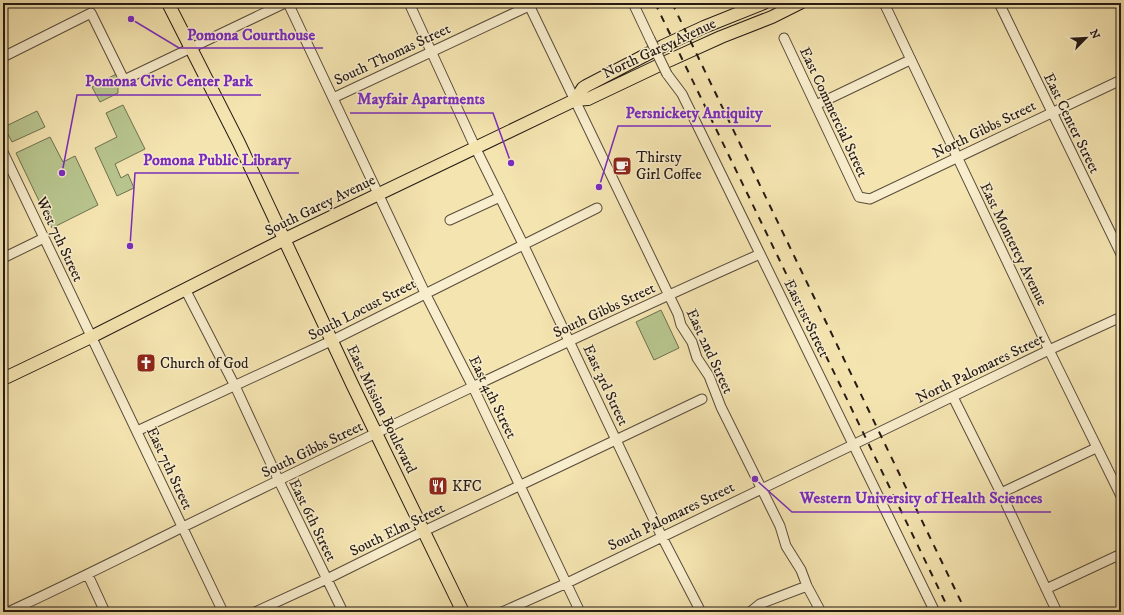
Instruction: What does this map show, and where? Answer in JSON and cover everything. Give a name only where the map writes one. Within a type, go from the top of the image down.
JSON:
[{"type":"main road","name":"East Mission Boulevard","points":[[168,3],[190,49],[240,143],[331,341],[463,612]]},
{"type":"main road","name":"North Garey Avenue","points":[[646,56],[704,27],[764,3]]},
{"type":"main road","name":"North Garey Avenue","points":[[575,100],[588,100],[674,58],[721,37],[772,17],[800,3]]},
{"type":"main road","name":"South Garey Avenue","points":[[3,378],[91,337],[285,239],[575,100],[586,86],[646,56]]},
{"type":"street","points":[[3,57],[91,13],[124,80],[286,3]]},
{"type":"street","name":"East 4th Street","points":[[286,3],[333,98],[425,293],[473,387],[580,612]]},
{"type":"street","name":"East 3rd Street","points":[[409,3],[476,148],[700,612]]},
{"type":"street","name":"East 1st Street","points":[[633,3],[668,74],[682,94],[852,445],[935,612]]},
{"type":"street","name":"East Monterey Avenue","points":[[884,3],[1096,448],[1121,496]]},
{"type":"street","name":"East Center Street","points":[[999,3],[1121,254]]},
{"type":"street","name":"South Thomas Street","points":[[333,98],[528,4]]},
{"type":"street","name":"East 2nd Street","points":[[528,4],[678,314],[681,325],[692,342],[697,358],[709,376],[721,408],[780,526],[786,546],[801,570],[807,586],[821,612]]},
{"type":"street","name":"East Commercial Street","points":[[784,38],[859,197]]},
{"type":"street","points":[[816,104],[910,60]]},
{"type":"street","name":"North Gibbs Street","points":[[859,197],[870,199],[1121,80]]},
{"type":"street","name":"West 7th Street","points":[[3,152],[91,337]]},
{"type":"street","points":[[450,220],[500,196]]},
{"type":"street","name":"South Locust Street","points":[[137,431],[331,341],[425,293],[524,246],[597,208]]},
{"type":"street","points":[[3,258],[44,238]]},
{"type":"street","name":"South Gibbs Street","points":[[8,612],[88,575],[183,527],[473,387],[668,295],[760,254]]},
{"type":"street","name":"East 6th Street","points":[[185,289],[235,386],[279,481],[343,612]]},
{"type":"street","name":"North Palomares Street","points":[[852,445],[1121,317]]},
{"type":"street","name":"East 7th Street","points":[[91,337],[223,612]]},
{"type":"street","points":[[953,397],[1001,493],[1057,612]]},
{"type":"street","name":"South Elm Street","points":[[255,612],[702,399]]},
{"type":"street","name":"South Palomares Street","points":[[502,612],[852,445]]},
{"type":"street","points":[[1001,493],[1096,448]]},
{"type":"street","points":[[1046,589],[1121,554]]},
{"type":"street","points":[[88,575],[105,612]]},
{"type":"street","points":[[750,612],[760,604],[807,586]]},
{"type":"green space","points":[[118,73],[118,93],[100,102],[92,87]]},
{"type":"green space","points":[[123,105],[145,149],[115,164],[121,178],[128,174],[134,188],[117,196],[95,148],[117,137],[106,113]]},
{"type":"green space","points":[[37,111],[45,127],[12,142],[4,127]]},
{"type":"green space","points":[[50,137],[63,162],[75,156],[98,205],[52,228],[16,153]]},
{"type":"green space","points":[[661,310],[679,348],[654,360],[636,322]]},
{"type":"railway","points":[[655,3],[950,612]]},
{"type":"railway","points":[[672,3],[966,612]]},
{"type":"place","name":"Pomona Courthouse","points":[[131,19]]},
{"type":"place","name":"Mayfair Apartments","points":[[511,163]]},
{"type":"place","name":"Thirsty Girl Coffee","points":[[622,166]]},
{"type":"place","name":"Pomona Civic Center Park","points":[[62,173]]},
{"type":"place","name":"Persnickety Antiquity","points":[[599,187]]},
{"type":"place","name":"Pomona Public Library","points":[[130,246]]},
{"type":"place","name":"Church of God","points":[[146,363]]},
{"type":"place","name":"Western University of Health Sciences","points":[[755,479]]},
{"type":"place","name":"KFC","points":[[438,486]]}]
